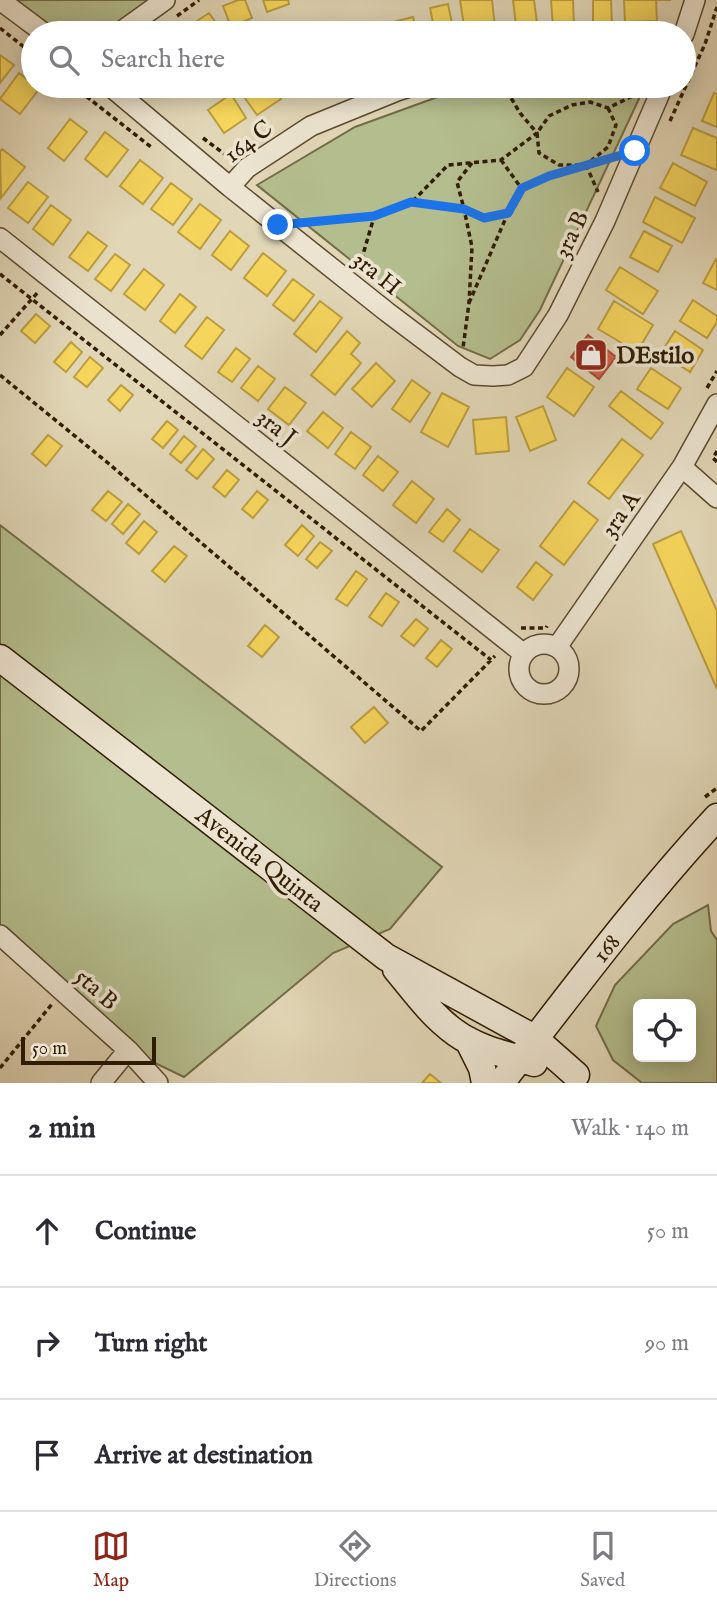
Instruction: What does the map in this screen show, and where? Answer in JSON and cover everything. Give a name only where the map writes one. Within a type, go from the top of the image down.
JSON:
[{"type":"main road","name":"Avenida Quinta","points":[[0,659],[386,957],[527,1049]]},
{"type":"main road","name":"168","points":[[501,1083],[676,861],[717,817]]},
{"type":"main road","points":[[386,957],[424,1003],[454,1032],[468,1041],[527,1049],[582,1079]]},
{"type":"main road","points":[[468,1041],[482,1068],[485,1083]]},
{"type":"street","points":[[136,21],[165,0]]},
{"type":"street","points":[[688,21],[695,0]]},
{"type":"street","points":[[0,1],[28,21]]},
{"type":"street","name":"3ra H","points":[[124,98],[230,187],[460,367],[474,375],[493,376]]},
{"type":"street","name":"164 C","points":[[230,187],[247,167],[311,126],[380,98]]},
{"type":"street","name":"3ra B","points":[[493,376],[508,375],[524,366],[558,315],[605,220],[658,98]]},
{"type":"street","name":"3ra J","points":[[0,238],[518,641]]},
{"type":"street","name":"3ra A","points":[[557,648],[682,467],[711,398]]},
{"type":"street","points":[[682,467],[717,498]]},
{"type":"street","points":[[518,641],[543,644],[563,653],[569,668],[564,685],[550,694],[542,694],[528,688],[519,668],[518,641]]},
{"type":"street","name":"5ta B","points":[[0,935],[128,1050],[158,1083]]},
{"type":"street","points":[[101,1083],[128,1050]]},
{"type":"path","points":[[696,64],[717,7]]},
{"type":"path","points":[[0,28],[21,45]]},
{"type":"path","points":[[89,98],[150,146]]},
{"type":"path","points":[[511,98],[537,133],[538,153],[559,165],[586,165],[608,147],[616,125],[608,108]]},
{"type":"path","points":[[278,225],[374,216],[411,202],[447,165],[501,160],[537,133],[549,116],[572,105],[590,102],[608,108],[629,98]]},
{"type":"path","points":[[666,131],[681,98]]},
{"type":"path","points":[[194,131],[227,156],[244,149]]},
{"type":"path","points":[[469,303],[508,213],[522,188],[549,176],[635,151]]},
{"type":"path","points":[[501,160],[522,188]]},
{"type":"path","points":[[460,367],[469,303],[472,247],[457,182],[472,163]]},
{"type":"path","points":[[411,202],[464,209],[484,218],[508,213]]},
{"type":"path","points":[[354,286],[374,216]]},
{"type":"path","points":[[0,274],[491,660]]},
{"type":"path","points":[[0,335],[50,277]]},
{"type":"path","points":[[711,398],[717,371]]},
{"type":"path","points":[[0,375],[108,463],[421,731],[491,660],[518,641],[546,628],[554,617]]},
{"type":"path","points":[[717,451],[713,458],[717,462]]},
{"type":"path","points":[[0,1068],[62,991]]},
{"type":"green space","points":[[0,0],[165,0],[136,21],[28,21]]},
{"type":"green space","points":[[435,98],[639,98],[540,310],[520,340],[490,359],[458,346],[257,185],[355,127]]},
{"type":"green space","points":[[0,525],[442,867],[390,929],[333,953],[184,1077],[128,1050],[0,935]]},
{"type":"green space","points":[[708,905],[711,931],[717,940],[717,1083],[642,1083],[613,1060],[596,1026],[615,985],[673,924]]},
{"type":"building: Homes","points":[[245,0],[252,18],[229,21],[223,6]]},
{"type":"building: Homes","points":[[263,0],[288,0],[289,4],[267,12]]},
{"type":"building: Homes","points":[[460,0],[492,0],[494,21],[463,21]]},
{"type":"building: Homes","points":[[513,0],[534,0],[537,21],[515,21]]},
{"type":"building: Homes","points":[[551,0],[573,0],[574,21],[553,21]]},
{"type":"building: Homes","points":[[593,0],[611,0],[612,21],[593,21]]},
{"type":"building: Homes","points":[[624,0],[656,0],[657,21],[625,21]]},
{"type":"building: Homes","points":[[448,4],[452,21],[433,21],[430,8]]},
{"type":"building: Homes","points":[[209,13],[215,21],[197,21]]},
{"type":"building: Homes","points":[[413,17],[414,21],[397,21]]},
{"type":"building: Homes","points":[[0,55],[14,65],[0,83]]},
{"type":"building: Homes","points":[[19,73],[21,75],[21,98],[32,98],[20,114],[0,99]]},
{"type":"building: Homes","points":[[714,93],[717,94],[717,127],[702,121]]},
{"type":"building: Homes","points":[[225,98],[234,98],[246,118],[224,133],[208,110]]},
{"type":"building: Homes","points":[[245,98],[280,98],[281,99],[257,115]]},
{"type":"building: Homes","points":[[70,119],[87,132],[64,161],[48,148]]},
{"type":"building: Homes","points":[[693,128],[717,138],[716,170],[681,155]]},
{"type":"building: Homes","points":[[105,132],[128,150],[107,177],[85,159]]},
{"type":"building: Homes","points":[[2,149],[25,167],[1,198],[0,152]]},
{"type":"building: Homes","points":[[140,160],[163,178],[143,204],[120,186]]},
{"type":"building: Homes","points":[[673,163],[707,182],[695,206],[660,188]]},
{"type":"building: Homes","points":[[28,182],[48,197],[28,223],[8,208]]},
{"type":"building: Homes","points":[[171,183],[192,199],[173,225],[151,209]]},
{"type":"building: Homes","points":[[655,197],[695,218],[682,243],[643,222]]},
{"type":"building: Homes","points":[[200,204],[221,220],[200,249],[178,232]]},
{"type":"building: Homes","points":[[51,205],[71,220],[53,245],[33,229]]},
{"type":"building: Homes","points":[[230,231],[249,246],[231,270],[212,255]]},
{"type":"building: Homes","points":[[644,231],[672,246],[658,272],[630,257]]},
{"type":"building: Homes","points":[[88,232],[107,246],[88,271],[69,257]]},
{"type":"building: Homes","points":[[263,253],[286,271],[267,296],[244,278]]},
{"type":"building: Homes","points":[[115,254],[130,265],[111,291],[95,279]]},
{"type":"building: Homes","points":[[717,260],[717,290],[703,283]]},
{"type":"building: Homes","points":[[620,267],[658,291],[643,314],[606,290]]},
{"type":"building: Homes","points":[[144,269],[164,285],[145,310],[124,294]]},
{"type":"building: Homes","points":[[293,279],[314,295],[294,321],[273,305]]},
{"type":"building: Homes","points":[[180,294],[196,307],[175,333],[160,321]]},
{"type":"building: Homes","points":[[693,300],[717,316],[717,322],[707,338],[680,321]]},
{"type":"building: Homes","points":[[320,301],[342,318],[316,352],[294,334]]},
{"type":"building: Homes","points":[[614,301],[653,325],[637,352],[598,329]]},
{"type":"building: Homes","points":[[36,314],[50,326],[35,343],[21,331]]},
{"type":"building: Homes","points":[[207,317],[224,330],[202,359],[185,346]]},
{"type":"building: Homes","points":[[347,331],[360,343],[351,354],[361,363],[335,395],[311,375]]},
{"type":"building: Homes","points":[[675,331],[703,350],[690,372],[661,353]]},
{"type":"building: Homes","points":[[71,342],[82,352],[66,372],[54,362]]},
{"type":"building: Homes","points":[[236,348],[250,359],[232,382],[218,372]]},
{"type":"building: Homes","points":[[90,357],[103,368],[87,387],[74,377]]},
{"type":"building: Homes","points":[[376,363],[395,381],[372,407],[352,389]]},
{"type":"building: Homes","points":[[258,366],[275,379],[258,401],[241,388]]},
{"type":"building: Homes","points":[[567,368],[594,387],[574,416],[547,397]]},
{"type":"building: Homes","points":[[651,368],[681,388],[668,409],[637,389]]},
{"type":"building: Homes","points":[[412,380],[430,393],[410,422],[392,409]]},
{"type":"building: Homes","points":[[121,385],[133,395],[120,411],[108,400]]},
{"type":"building: Homes","points":[[285,387],[306,403],[289,425],[268,409]]},
{"type":"building: Homes","points":[[621,391],[663,423],[651,439],[609,406]]},
{"type":"building: Homes","points":[[442,393],[469,407],[448,447],[421,432]]},
{"type":"building: Homes","points":[[543,406],[556,440],[530,451],[516,417]]},
{"type":"building: Homes","points":[[323,412],[343,428],[328,448],[307,431]]},
{"type":"building: Homes","points":[[506,417],[509,451],[476,454],[473,420]]},
{"type":"building: Homes","points":[[167,421],[178,430],[163,448],[152,439]]},
{"type":"building: Homes","points":[[351,432],[371,447],[355,469],[335,454]]},
{"type":"building: Homes","points":[[48,435],[62,446],[46,466],[32,454]]},
{"type":"building: Homes","points":[[184,436],[196,446],[181,463],[170,454]]},
{"type":"building: Homes","points":[[622,439],[643,455],[609,499],[588,483]]},
{"type":"building: Homes","points":[[203,449],[214,459],[197,479],[186,470]]},
{"type":"building: Homes","points":[[378,456],[398,472],[383,491],[363,475]]},
{"type":"building: Homes","points":[[227,470],[239,480],[225,497],[213,487]]},
{"type":"building: Homes","points":[[412,481],[434,499],[416,523],[393,505]]},
{"type":"building: Homes","points":[[108,491],[122,502],[106,521],[92,510]]},
{"type":"building: Homes","points":[[257,491],[268,500],[253,518],[242,509]]},
{"type":"building: Homes","points":[[574,501],[598,520],[564,565],[540,546]]},
{"type":"building: Homes","points":[[128,504],[140,514],[123,534],[112,524]]},
{"type":"building: Homes","points":[[447,509],[460,520],[443,542],[429,532]]},
{"type":"building: Homes","points":[[144,521],[157,532],[139,554],[126,543]]},
{"type":"building: Homes","points":[[302,525],[314,536],[298,556],[285,545]]},
{"type":"building: Homes","points":[[470,529],[499,550],[482,572],[454,551]]},
{"type":"building: Homes","points":[[681,531],[717,611],[717,689],[653,544]]},
{"type":"building: Homes","points":[[320,542],[332,551],[317,568],[306,559]]},
{"type":"building: Homes","points":[[174,546],[187,556],[165,582],[152,571]]},
{"type":"building: Homes","points":[[536,562],[552,575],[533,600],[517,587]]},
{"type":"building: Homes","points":[[356,571],[367,579],[347,606],[336,599]]},
{"type":"building: Homes","points":[[386,593],[399,602],[382,626],[369,617]]},
{"type":"building: Homes","points":[[416,619],[428,629],[414,646],[401,636]]},
{"type":"building: Homes","points":[[265,625],[279,637],[262,657],[248,646]]},
{"type":"building: Homes","points":[[441,640],[452,649],[437,667],[426,658]]},
{"type":"building: Homes","points":[[374,707],[388,723],[365,743],[351,727]]},
{"type":"building: Homes","points":[[430,1074],[441,1083],[422,1083]]},
{"type":"building: Shops","points":[[588,335],[616,357],[599,379],[571,357]]},
{"type":"place","name":"DEstilo","points":[[591,355]]},
{"type":"route","points":[[278,225],[374,216],[411,202],[464,209],[484,218],[508,213],[522,188],[549,176],[635,151]]}]
